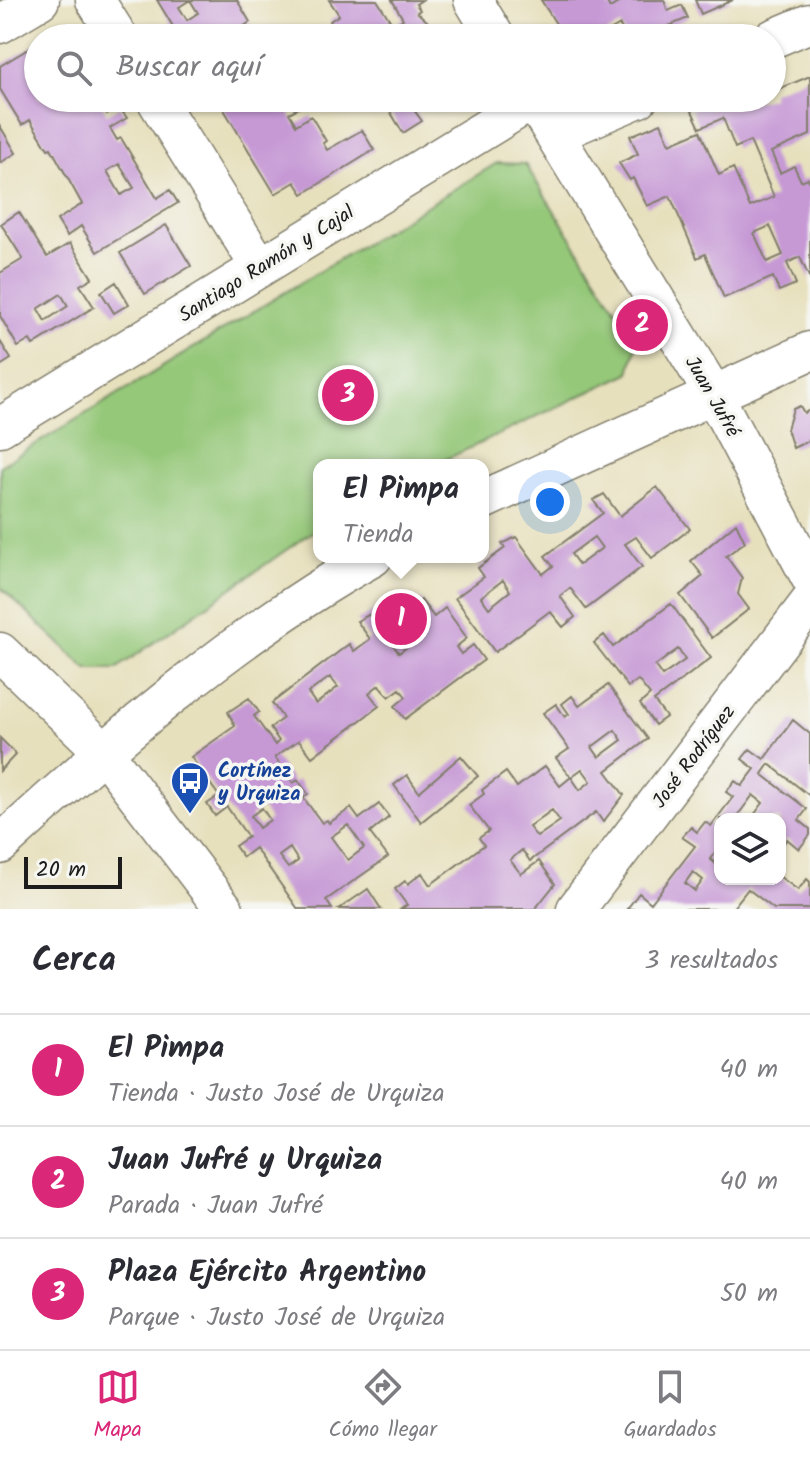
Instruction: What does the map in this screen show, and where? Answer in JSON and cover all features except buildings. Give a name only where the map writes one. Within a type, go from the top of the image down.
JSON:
[{"type":"street","points":[[0,24],[40,0]]},
{"type":"street","points":[[95,0],[110,24]]},
{"type":"street","points":[[473,0],[488,24]]},
{"type":"street","points":[[786,33],[810,23]]},
{"type":"street","points":[[164,112],[260,267]]},
{"type":"street","name":"Santiago Ramón y Cajal","points":[[0,427],[512,112]]},
{"type":"street","name":"Juan Jufré","points":[[541,112],[714,395],[810,577]]},
{"type":"street","points":[[555,134],[606,112]]},
{"type":"street","points":[[489,497],[810,351]]},
{"type":"street","points":[[0,845],[152,708],[278,614],[363,563]]},
{"type":"street","name":"José Rodríguez","points":[[576,909],[810,602]]},
{"type":"street","points":[[0,652],[103,751],[224,909]]},
{"type":"green space","points":[[497,163],[525,164],[637,343],[629,373],[447,459],[313,459],[313,531],[116,669],[87,669],[0,587],[0,466]]},
{"type":"place","name":"Juan Jufré y Urquiza","points":[[642,325]]},
{"type":"place","name":"Plaza Ejército Argentino","points":[[348,395]]},
{"type":"place","name":"El Pimpa","points":[[401,619]]},
{"type":"place","name":"Cortínez y Urquiza","points":[[190,815]]}]
